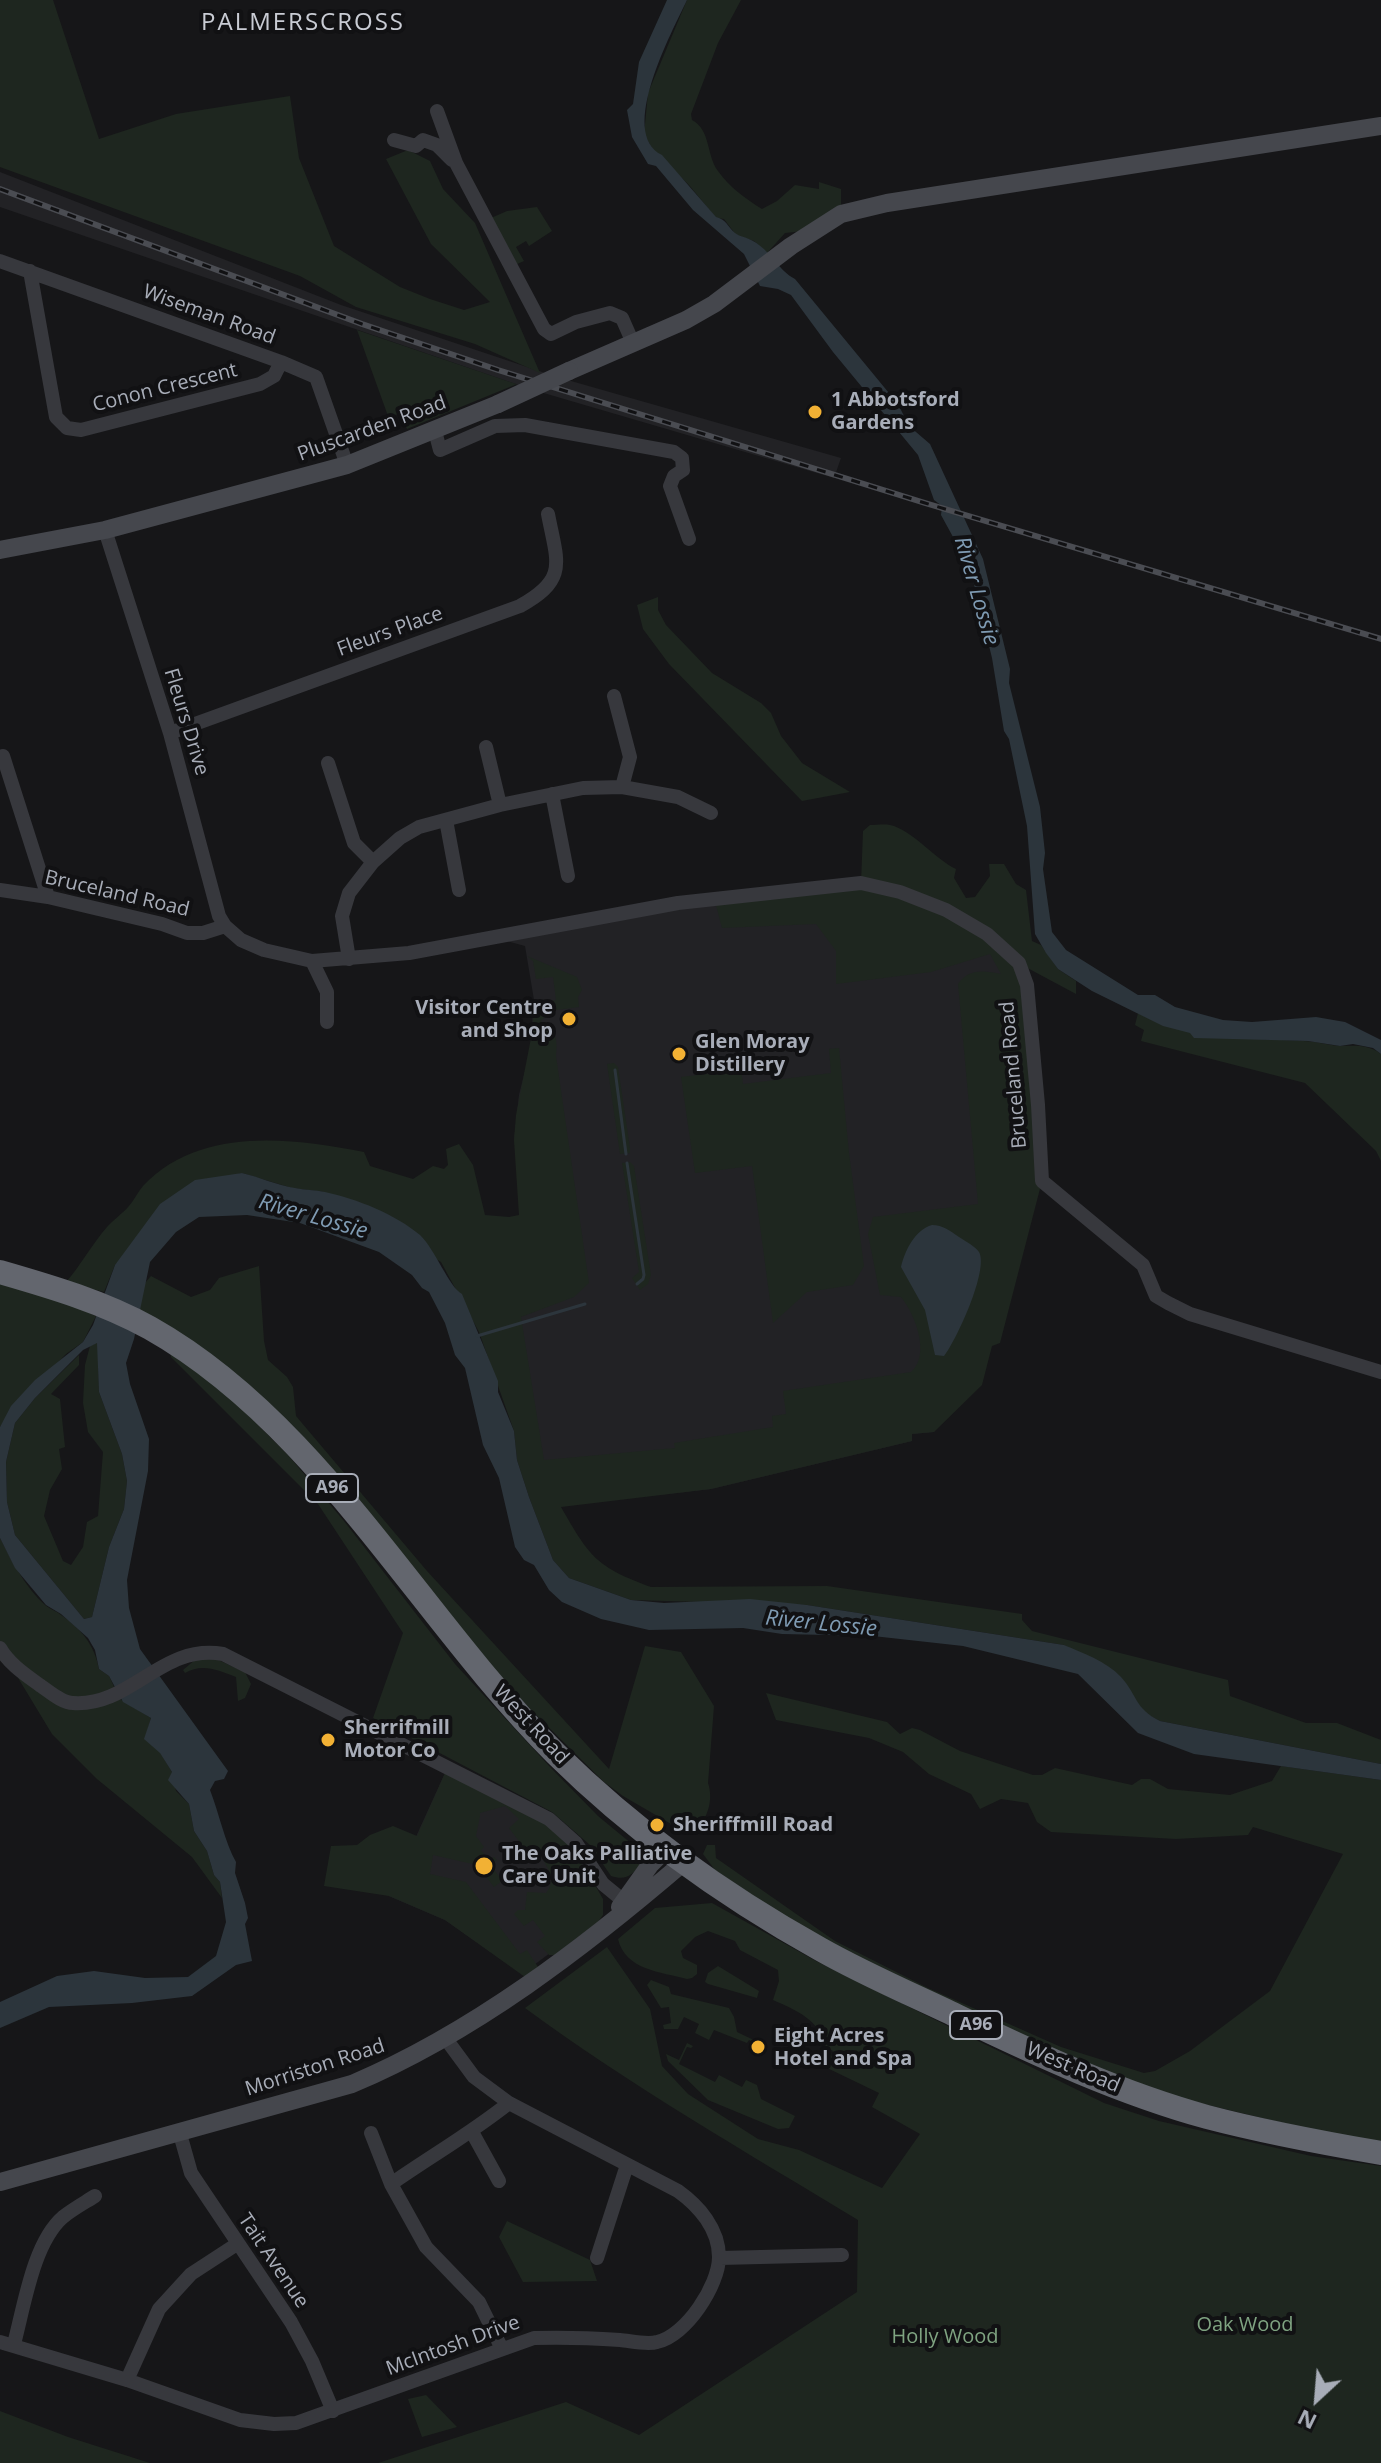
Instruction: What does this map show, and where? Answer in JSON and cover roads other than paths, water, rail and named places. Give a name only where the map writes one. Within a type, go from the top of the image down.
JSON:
[{"type":"highway","name":"West Road","points":[[0,1272],[96,1302],[132,1318],[181,1347],[229,1384],[294,1444],[513,1707],[601,1796],[675,1856],[822,1950],[1060,2065],[1134,2093],[1207,2117],[1381,2153]]},
{"type":"main road","name":"Pluscarden Road","points":[[0,550],[105,530],[347,465],[435,431],[686,320],[841,214],[887,203],[1381,126]]},
{"type":"main road","name":"Morriston Road","points":[[0,2182],[352,2084],[393,2067],[446,2039],[509,1997],[609,1922],[675,1856]]},
{"type":"street","points":[[437,111],[456,163],[544,329],[551,334],[576,322],[610,313],[622,318],[633,343]]},
{"type":"street","points":[[394,140],[416,146],[423,140],[437,145],[456,163]]},
{"type":"street","name":"Wiseman Road","points":[[0,261],[316,377],[347,465]]},
{"type":"street","name":"Conon Crescent","points":[[30,271],[56,417],[67,428],[81,430],[260,384],[274,376],[281,362]]},
{"type":"street","points":[[435,431],[440,450],[495,426],[525,425],[674,452],[682,458],[683,470],[674,476],[670,486],[689,539]]},
{"type":"street","name":"Fleurs Place","points":[[170,733],[520,606],[541,594],[553,580],[557,562],[548,514]]},
{"type":"street","name":"Fleurs Drive","points":[[105,530],[170,733],[219,916],[225,926]]},
{"type":"street","points":[[614,696],[630,757],[622,787]]},
{"type":"street","points":[[486,747],[500,805]]},
{"type":"street","points":[[3,756],[48,897]]},
{"type":"street","points":[[328,763],[354,843],[373,862]]},
{"type":"street","points":[[349,959],[342,916],[349,893],[373,862],[400,838],[419,827],[500,805],[583,788],[622,787],[678,797],[711,813]]},
{"type":"street","points":[[552,794],[568,876]]},
{"type":"street","points":[[446,820],[459,890]]},
{"type":"street","name":"Bruceland Road","points":[[0,890],[48,897],[162,924],[187,933],[203,933],[225,926],[241,940],[264,950],[312,961],[409,953],[678,903],[861,883],[900,892],[946,910],[987,934],[1019,963],[1027,985],[1042,1181],[1143,1265],[1156,1296],[1190,1314],[1381,1372]]},
{"type":"street","points":[[312,961],[327,992],[327,1022]]},
{"type":"street","points":[[0,1648],[23,1673],[71,1704],[115,1695],[192,1653],[223,1654],[549,1819],[576,1843],[603,1884],[628,1905]]},
{"type":"street","points":[[446,2039],[474,2077],[509,2103],[690,2200],[708,2221],[720,2258],[842,2255]]},
{"type":"street","points":[[391,2184],[472,2132],[509,2103]]},
{"type":"street","points":[[472,2132],[499,2181]]},
{"type":"street","points":[[371,2133],[391,2184],[426,2247],[479,2302],[502,2349]]},
{"type":"street","name":"Tait Avenue","points":[[180,2134],[191,2173],[291,2322],[333,2411]]},
{"type":"street","points":[[597,2258],[627,2165]]},
{"type":"street","points":[[7,2343],[48,2236],[62,2218],[95,2196]]},
{"type":"street","points":[[127,2380],[159,2309],[191,2274],[237,2244]]},
{"type":"street","name":"McIntosh Drive","points":[[7,2343],[254,2423],[296,2423],[534,2338],[570,2337],[657,2343],[692,2320],[707,2293],[720,2258]]},
{"type":"water","name":"River Lossie","points":[[667,0],[687,0],[652,81],[645,126],[650,143],[716,217],[737,234],[759,245],[795,279],[898,404],[909,426],[930,444],[983,559],[1010,669],[1009,683],[1040,807],[1045,853],[1043,869],[1052,932],[1066,950],[1138,995],[1155,995],[1175,1007],[1223,1020],[1252,1022],[1316,1017],[1345,1022],[1381,1040],[1381,1054],[1373,1048],[1353,1044],[1340,1046],[1308,1041],[1194,1038],[1190,1033],[1163,1026],[1092,991],[1058,969],[1046,953],[1035,934],[1027,826],[970,568],[941,515],[942,506],[934,500],[918,455],[833,352],[791,295],[760,286],[744,254],[693,210],[656,166],[648,164],[632,137],[627,110],[633,104],[639,62]]},
{"type":"water","name":"River Lossie","points":[[242,1173],[288,1187],[325,1192],[375,1208],[420,1235],[462,1294],[498,1381],[498,1392],[514,1431],[517,1460],[529,1497],[553,1560],[569,1578],[631,1600],[664,1603],[750,1599],[1064,1645],[1115,1671],[1141,1706],[1160,1721],[1381,1764],[1381,1780],[1194,1754],[1138,1733],[1078,1674],[963,1646],[873,1636],[782,1634],[743,1628],[649,1630],[601,1619],[562,1602],[549,1590],[534,1565],[524,1560],[515,1547],[499,1478],[483,1445],[465,1368],[455,1355],[445,1323],[429,1292],[412,1275],[379,1252],[300,1223],[247,1215],[199,1217],[176,1232],[150,1262],[126,1363],[149,1439],[148,1471],[127,1580],[129,1608],[140,1649],[228,1771],[224,1779],[215,1781],[210,1790],[236,1862],[235,1873],[248,1918],[245,1924],[252,1961],[236,1965],[192,1996],[49,2007],[0,2028],[0,2002],[57,1976],[94,1971],[145,1978],[188,1977],[216,1956],[226,1922],[220,1882],[214,1875],[207,1851],[194,1831],[189,1804],[168,1780],[172,1772],[160,1753],[144,1739],[151,1718],[123,1702],[109,1676],[99,1669],[95,1650],[88,1638],[46,1605],[15,1568],[0,1538],[0,1427],[11,1406],[35,1380],[83,1342],[93,1325],[115,1265],[160,1204],[195,1180]],"holes":[[[97,1343],[99,1392],[122,1454],[127,1481],[124,1509],[109,1547],[92,1617],[84,1619],[15,1535],[7,1502],[6,1462],[15,1423],[35,1398],[83,1350]]]},
{"type":"water","points":[[932,1225],[946,1229],[972,1246],[979,1252],[981,1261],[970,1305],[944,1356],[935,1355],[925,1310],[901,1267],[912,1242],[921,1231]]},
{"type":"waterway","points":[[615,1070],[626,1154]]},
{"type":"waterway","points":[[627,1163],[644,1275],[637,1284]]},
{"type":"waterway","points":[[477,1336],[585,1304]]},
{"type":"railway","points":[[0,189],[362,324],[498,370],[925,503],[1381,639]]},
{"type":"place","name":"1 Abbotsford Gardens","points":[[815,412]]},
{"type":"place","name":"Visitor Centre and Shop","points":[[569,1019]]},
{"type":"place","name":"Glen Moray Distillery","points":[[679,1054]]},
{"type":"place","name":"Sherrifmill Motor Co","points":[[328,1740]]},
{"type":"place","name":"Sheriffmill Road","points":[[657,1825]]},
{"type":"place","name":"The Oaks Palliative Care Unit","points":[[484,1866]]},
{"type":"place","name":"Eight Acres Hotel and Spa","points":[[758,2047]]},
{"type":"district","name":"PALMERSCROSS","points":[[303,23]]},
{"type":"park label","name":"Oak Wood","points":[[1245,2325]]},
{"type":"park label","name":"Holly Wood","points":[[945,2337]]}]
